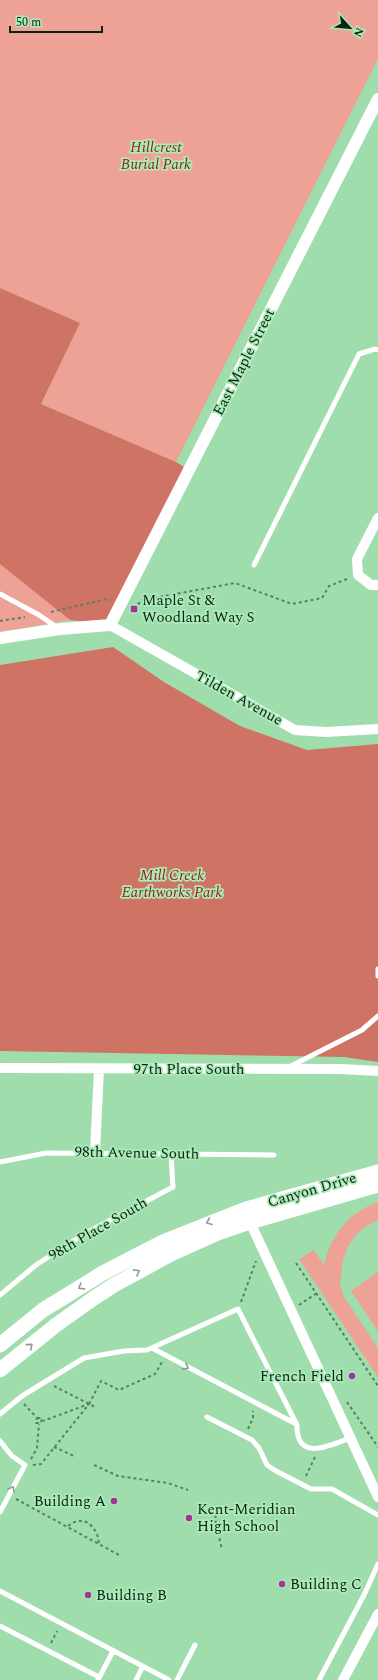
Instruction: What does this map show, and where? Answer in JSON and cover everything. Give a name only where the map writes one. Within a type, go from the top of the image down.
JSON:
[{"type":"main road","name":"Canyon Drive","points":[[248,1215],[378,1172]]},
{"type":"main road","name":"Canyon Drive","points":[[248,1215],[378,1185]]},
{"type":"main road","points":[[4,1339],[43,1310],[103,1274],[163,1242],[248,1215]]},
{"type":"main road","points":[[0,1370],[56,1325],[114,1284],[171,1254],[218,1232],[248,1215]]},
{"type":"street","name":"East Maple Street","points":[[110,625],[378,99]]},
{"type":"street","points":[[378,518],[357,559],[358,575],[370,585],[378,585]]},
{"type":"street","points":[[0,638],[60,629],[110,625]]},
{"type":"street","name":"Tilden Avenue","points":[[110,625],[295,730],[326,732],[378,729]]},
{"type":"street","name":"97th Place South","points":[[0,1068],[286,1068],[378,1071]]},
{"type":"street","points":[[95,1152],[99,1069]]},
{"type":"street","points":[[248,1215],[290,1310],[378,1498]]},
{"type":"street","points":[[343,1680],[378,1614]]},
{"type":"lane","points":[[254,565],[359,354],[375,349],[378,350]]},
{"type":"lane","points":[[0,594],[60,629]]},
{"type":"lane","points":[[0,600],[8,599]]},
{"type":"lane","points":[[378,969],[378,976]]},
{"type":"lane","points":[[286,1068],[362,1030],[378,1016]]},
{"type":"lane","name":"98th Avenue South","points":[[0,1162],[46,1153],[95,1152],[274,1155]]},
{"type":"lane","name":"98th Place South","points":[[0,1295],[36,1265],[84,1234],[173,1187],[171,1154]]},
{"type":"lane","points":[[0,1414],[19,1398],[84,1358],[124,1351],[147,1350],[238,1309],[297,1425],[296,1436],[302,1443],[310,1447],[325,1448],[350,1438]]},
{"type":"lane","points":[[152,1348],[297,1425]]},
{"type":"lane","points":[[207,1417],[247,1437],[256,1444],[267,1465],[276,1471],[311,1489],[332,1489],[378,1514]]},
{"type":"lane","points":[[0,1441],[12,1456],[26,1465],[0,1512]]},
{"type":"lane","points":[[318,1680],[364,1595],[378,1564]]},
{"type":"lane","points":[[0,1592],[169,1680]]},
{"type":"lane","points":[[0,1626],[98,1679],[113,1651]]},
{"type":"lane","points":[[177,1680],[195,1645]]},
{"type":"lane","points":[[136,1680],[143,1666]]},
{"type":"path","points":[[0,621],[38,615],[107,599],[131,609],[143,600],[235,583],[292,604],[322,598],[329,586],[358,575]]},
{"type":"path","points":[[238,1309],[261,1246]]},
{"type":"path","points":[[296,1263],[378,1386]]},
{"type":"path","points":[[290,1310],[317,1294]]},
{"type":"path","points":[[26,1465],[41,1464],[88,1404],[101,1381],[119,1390],[155,1374],[165,1355]]},
{"type":"path","points":[[45,1382],[95,1407]]},
{"type":"path","points":[[344,1397],[378,1447]]},
{"type":"path","points":[[19,1398],[37,1418],[36,1422],[39,1424],[37,1448],[26,1465]]},
{"type":"path","points":[[39,1424],[42,1421],[88,1404]]},
{"type":"path","points":[[37,1418],[41,1417],[42,1421]]},
{"type":"path","points":[[246,1432],[253,1418]]},
{"type":"path","points":[[54,1446],[74,1456]]},
{"type":"path","points":[[306,1476],[314,1460]]},
{"type":"path","points":[[94,1466],[118,1476],[168,1483],[188,1490]]},
{"type":"path","points":[[9,1495],[119,1555]]},
{"type":"path","points":[[217,1510],[215,1519],[222,1550]]},
{"type":"path","points":[[68,1526],[74,1521],[79,1520],[88,1523],[98,1533],[99,1544]]},
{"type":"green space","name":"Hillcrest Burial Park","points":[[0,0],[378,0],[378,59],[176,462],[41,404],[80,323],[0,288]]},
{"type":"green space","points":[[0,288],[80,323],[41,404],[176,462],[189,470],[110,625],[70,620],[0,564]]},
{"type":"green space","points":[[0,561],[70,620],[0,632]]},
{"type":"green space","name":"Mill Creek Earthworks Park","points":[[113,647],[164,682],[240,726],[307,750],[378,744],[378,1062],[344,1057],[0,1051],[0,665]]},
{"type":"green space","points":[[378,1202],[378,1220],[365,1227],[355,1236],[348,1247],[343,1259],[340,1285],[344,1297],[378,1348],[378,1377],[299,1259],[314,1250],[324,1265],[331,1244],[342,1226],[358,1212]]},
{"type":"green space","points":[[378,1272],[378,1331],[351,1291]]},
{"type":"place","name":"Maple St & Woodland Way S","points":[[134,609]]},
{"type":"place","name":"French Field","points":[[352,1376]]},
{"type":"place","name":"Building A","points":[[114,1501]]},
{"type":"place","name":"Kent-Meridian High School","points":[[189,1518]]},
{"type":"place","name":"Building C","points":[[282,1584]]},
{"type":"place","name":"Building B","points":[[88,1595]]}]
